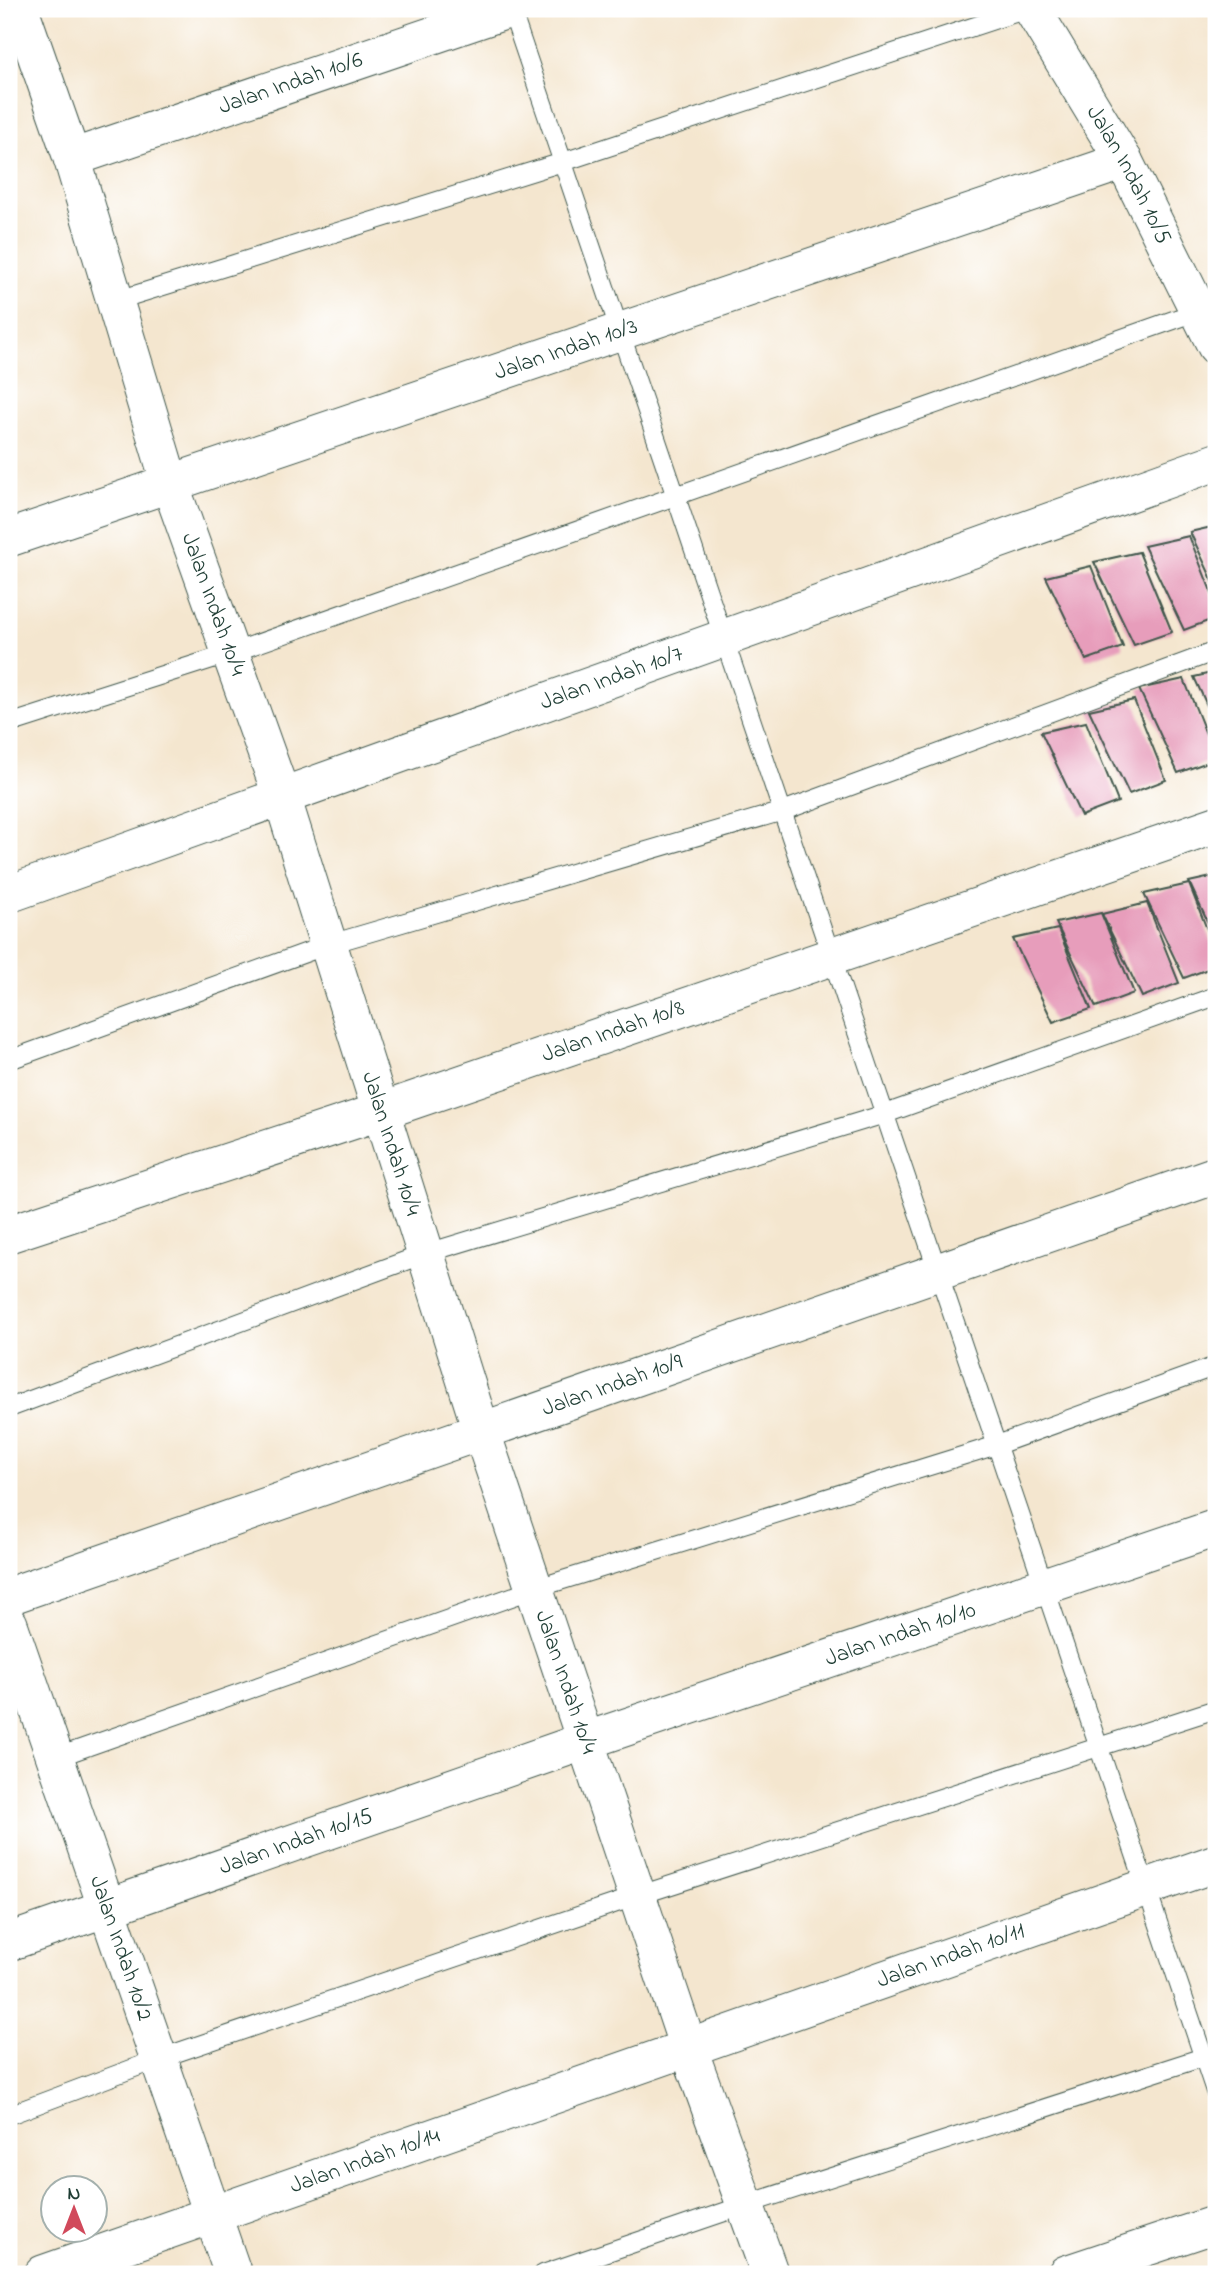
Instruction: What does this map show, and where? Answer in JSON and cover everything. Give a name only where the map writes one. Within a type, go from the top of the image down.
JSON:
[{"type":"street","name":"Jalan Indah 10/4","points":[[20,9],[72,158],[170,484],[282,797],[481,1430],[688,2047],[770,2274]]},
{"type":"street","name":"Jalan Indah 10/6","points":[[72,158],[510,9]]},
{"type":"street","name":"Jalan Indah 10/5","points":[[1032,9],[1124,161],[1216,346]]},
{"type":"street","name":"Jalan Indah 10/3","points":[[9,538],[1124,161]]},
{"type":"street","name":"Jalan Indah 10/7","points":[[9,894],[1216,462]]},
{"type":"street","name":"Jalan Indah 10/8","points":[[9,1234],[379,1112],[1216,825]]},
{"type":"street","name":"Jalan Indah 10/9","points":[[9,1596],[937,1270],[1216,1175]]},
{"type":"street","name":"Jalan Indah 10/10","points":[[585,1741],[1216,1528]]},
{"type":"street","name":"Jalan Indah 10/2","points":[[9,1624],[233,2274]]},
{"type":"street","name":"Jalan Indah 10/15","points":[[9,1942],[585,1741]]},
{"type":"street","name":"Jalan Indah 10/11","points":[[688,2047],[1216,1863]]},
{"type":"street","name":"Jalan Indah 10/14","points":[[43,2274],[213,2217],[688,2047]]},
{"type":"street","points":[[1066,2274],[1216,2224]]},
{"type":"lane","points":[[510,9],[1146,1887],[1210,2055],[1216,2094]]},
{"type":"lane","points":[[115,301],[563,162],[1027,9]]},
{"type":"lane","points":[[9,724],[231,653],[1199,311]]},
{"type":"lane","points":[[9,1060],[327,945],[783,811],[1216,651]]},
{"type":"lane","points":[[9,1408],[424,1254],[885,1114],[1216,996]]},
{"type":"lane","points":[[55,1758],[534,1589],[997,1445],[1216,1366]]},
{"type":"lane","points":[[9,2115],[158,2059],[637,1896],[1216,1709]]},
{"type":"lane","points":[[543,2274],[745,2205],[1210,2055]]},
{"type":"building","points":[[1216,526],[1216,588],[1190,532]]},
{"type":"building","points":[[1189,536],[1216,604],[1216,618],[1184,630],[1144,546]]},
{"type":"building","points":[[1139,552],[1172,632],[1134,645],[1094,562]]},
{"type":"building","points":[[1091,566],[1123,647],[1086,660],[1046,577]]},
{"type":"building","points":[[1216,672],[1216,725],[1194,677]]},
{"type":"building","points":[[1184,679],[1216,759],[1178,773],[1139,689]]},
{"type":"building","points":[[1134,700],[1166,780],[1129,794],[1089,710]]},
{"type":"building","points":[[1086,722],[1118,802],[1081,816],[1041,732]]},
{"type":"building","points":[[1216,876],[1216,940],[1189,882]]},
{"type":"building","points":[[1189,884],[1216,952],[1216,966],[1184,978],[1144,894]]},
{"type":"building","points":[[1147,903],[1179,983],[1142,997],[1102,914]]},
{"type":"building","points":[[1101,913],[1134,993],[1096,1007],[1056,923]]},
{"type":"building","points":[[1058,929],[1091,1009],[1053,1022],[1013,939]]}]
